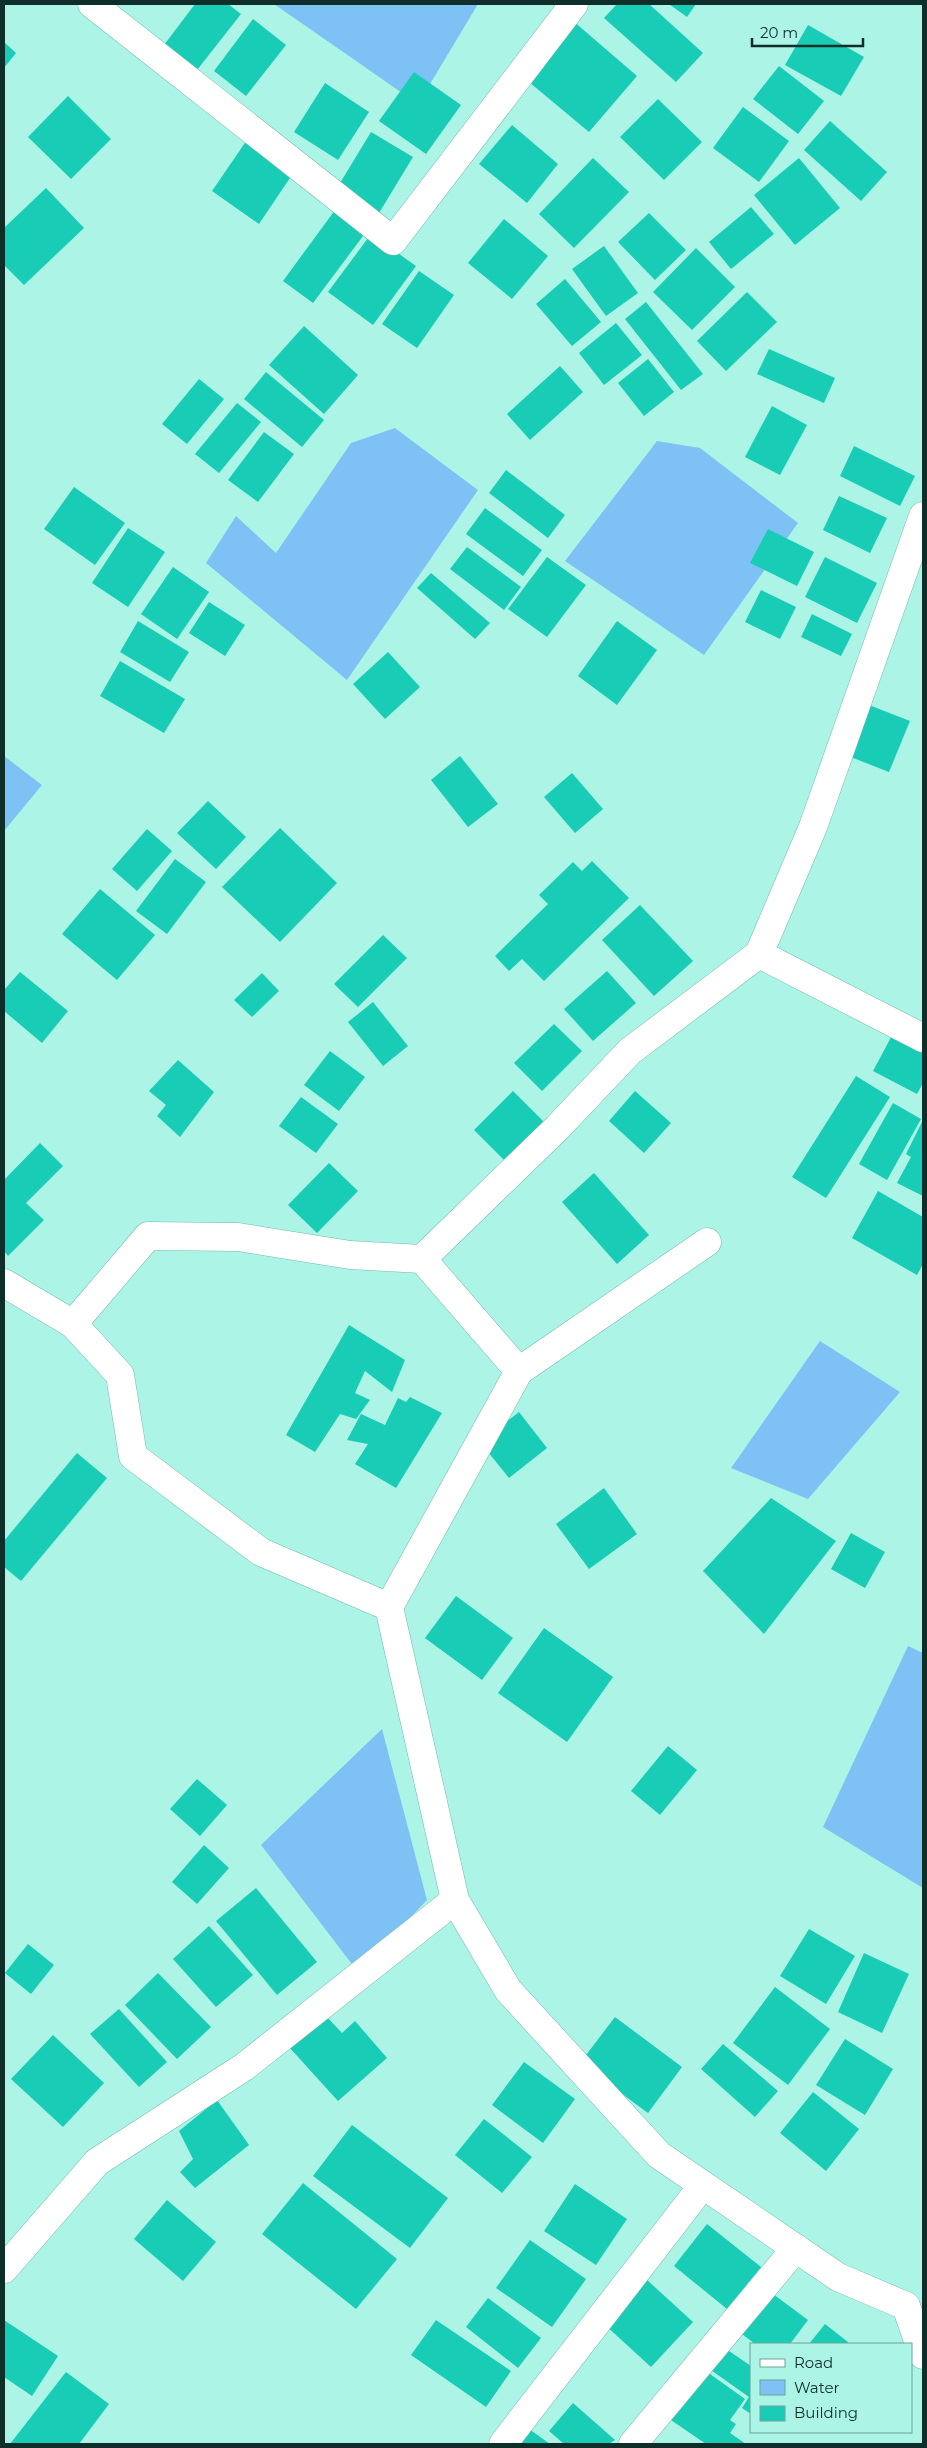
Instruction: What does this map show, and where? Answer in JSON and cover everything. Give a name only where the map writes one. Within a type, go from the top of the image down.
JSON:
[{"type":"street","points":[[92,4],[393,241],[574,4]]},
{"type":"street","points":[[422,1259],[557,1128],[630,1051],[758,954],[813,828],[923,516]]},
{"type":"street","points":[[758,954],[923,1038]]},
{"type":"street","points":[[73,1324],[148,1236],[238,1237],[350,1255],[422,1259],[519,1371]]},
{"type":"street","points":[[707,1242],[519,1371],[389,1607],[455,1900],[508,1990],[659,2155],[838,2277],[906,2306],[923,2354]]},
{"type":"street","points":[[4,1283],[73,1324],[120,1375],[133,1456],[261,1552],[389,1607]]},
{"type":"street","points":[[4,2269],[97,2162],[244,2067],[455,1900]]},
{"type":"street","points":[[503,2444],[703,2186]]},
{"type":"street","points":[[633,2444],[796,2248]]},
{"type":"water","points":[[274,4],[478,4],[418,104]]},
{"type":"water","points":[[395,428],[478,490],[347,680],[206,563],[236,516],[276,553],[351,443]]},
{"type":"water","points":[[657,441],[700,448],[798,523],[704,655],[565,561]]},
{"type":"water","points":[[4,756],[42,785],[4,831]]},
{"type":"water","points":[[820,1341],[900,1392],[808,1499],[731,1468]]},
{"type":"water","points":[[908,1646],[923,1653],[923,1888],[823,1827]]},
{"type":"water","points":[[382,1729],[427,1900],[358,1972],[261,1845]]},
{"type":"building","points":[[195,4],[228,4],[241,14],[197,70],[164,45]]},
{"type":"building","points":[[617,4],[649,4],[703,53],[676,82],[604,18]]},
{"type":"building","points":[[669,4],[696,4],[687,17]]},
{"type":"building","points":[[253,19],[286,45],[246,96],[214,71]]},
{"type":"building","points":[[572,20],[637,76],[589,132],[523,77]]},
{"type":"building","points":[[808,25],[864,57],[841,96],[785,65]]},
{"type":"building","points":[[4,42],[16,53],[4,68]]},
{"type":"building","points":[[779,66],[824,101],[798,134],[753,99]]},
{"type":"building","points":[[414,72],[461,105],[426,154],[379,121]]},
{"type":"building","points":[[325,83],[369,112],[338,160],[294,132]]},
{"type":"building","points":[[68,96],[111,139],[71,179],[28,137]]},
{"type":"building","points":[[658,99],[702,142],[664,180],[620,137]]},
{"type":"building","points":[[743,107],[789,141],[759,182],[713,148]]},
{"type":"building","points":[[830,121],[887,172],[861,201],[804,150]]},
{"type":"building","points":[[512,125],[558,164],[527,203],[479,164]]},
{"type":"building","points":[[371,132],[413,157],[379,213],[337,188]]},
{"type":"building","points":[[249,137],[296,169],[259,224],[212,191]]},
{"type":"building","points":[[593,158],[629,192],[574,248],[539,214]]},
{"type":"building","points":[[799,158],[840,208],[795,245],[754,195]]},
{"type":"building","points":[[46,188],[84,228],[24,285],[4,265],[4,228]]},
{"type":"building","points":[[338,206],[369,228],[313,303],[283,281]]},
{"type":"building","points":[[751,207],[774,234],[731,269],[709,242]]},
{"type":"building","points":[[649,213],[686,250],[655,280],[618,242]]},
{"type":"building","points":[[504,219],[548,256],[512,299],[468,263]]},
{"type":"building","points":[[371,234],[416,266],[373,325],[328,292]]},
{"type":"building","points":[[604,246],[638,293],[606,316],[572,269]]},
{"type":"building","points":[[696,248],[735,287],[692,330],[653,292]]},
{"type":"building","points":[[419,271],[454,295],[417,348],[382,324]]},
{"type":"building","points":[[565,279],[601,322],[572,346],[536,304]]},
{"type":"building","points":[[747,292],[777,322],[726,371],[697,341]]},
{"type":"building","points":[[646,302],[703,374],[681,390],[625,319]]},
{"type":"building","points":[[616,323],[642,355],[604,385],[579,353]]},
{"type":"building","points":[[304,326],[358,375],[324,414],[269,365]]},
{"type":"building","points":[[769,349],[835,378],[824,403],[757,374]]},
{"type":"building","points":[[648,359],[674,392],[644,416],[618,383]]},
{"type":"building","points":[[560,366],[583,392],[530,440],[507,414]]},
{"type":"building","points":[[266,372],[324,420],[302,447],[244,399]]},
{"type":"building","points":[[199,379],[224,399],[187,444],[162,424]]},
{"type":"building","points":[[237,403],[261,422],[219,473],[195,454]]},
{"type":"building","points":[[772,406],[807,425],[780,475],[745,457]]},
{"type":"building","points":[[264,432],[294,454],[258,502],[228,480]]},
{"type":"building","points":[[854,446],[915,476],[900,506],[840,476]]},
{"type":"building","points":[[506,470],[565,515],[548,538],[489,493]]},
{"type":"building","points":[[74,487],[125,523],[95,565],[44,529]]},
{"type":"building","points":[[839,496],[887,518],[870,553],[823,530]]},
{"type":"building","points":[[485,508],[542,550],[523,576],[466,534]]},
{"type":"building","points":[[128,528],[165,552],[128,607],[92,583]]},
{"type":"building","points":[[768,529],[814,552],[797,586],[750,563]]},
{"type":"building","points":[[467,547],[521,587],[504,610],[450,569]]},
{"type":"building","points":[[547,557],[586,585],[547,637],[508,609]]},
{"type":"building","points":[[825,557],[877,583],[857,623],[805,597]]},
{"type":"building","points":[[173,567],[209,592],[177,639],[141,614]]},
{"type":"building","points":[[431,573],[490,623],[475,639],[417,588]]},
{"type":"building","points":[[761,590],[796,607],[780,639],[745,622]]},
{"type":"building","points":[[209,602],[245,625],[225,656],[189,633]]},
{"type":"building","points":[[812,614],[852,634],[841,656],[801,637]]},
{"type":"building","points":[[138,621],[189,652],[170,682],[120,652]]},
{"type":"building","points":[[617,621],[657,650],[617,705],[578,676]]},
{"type":"building","points":[[388,652],[420,687],[385,719],[353,684]]},
{"type":"building","points":[[120,661],[185,699],[164,733],[100,696]]},
{"type":"building","points":[[869,705],[910,721],[889,772],[848,756]]},
{"type":"building","points":[[460,756],[498,804],[468,827],[431,780]]},
{"type":"building","points":[[572,773],[603,809],[575,833],[544,797]]},
{"type":"building","points":[[208,801],[246,837],[216,869],[177,833]]},
{"type":"building","points":[[280,828],[337,883],[280,942],[222,887]]},
{"type":"building","points":[[147,829],[172,851],[137,891],[112,869]]},
{"type":"building","points":[[175,859],[206,882],[167,934],[136,911]]},
{"type":"building","points":[[592,861],[629,898],[544,981],[522,959],[509,971],[495,956],[548,904],[539,895],[573,862],[582,871]]},
{"type":"building","points":[[100,889],[155,935],[117,980],[62,934]]},
{"type":"building","points":[[640,905],[693,961],[654,996],[602,940]]},
{"type":"building","points":[[383,935],[407,958],[358,1007],[334,984]]},
{"type":"building","points":[[607,971],[636,1003],[593,1041],[564,1009]]},
{"type":"building","points":[[20,972],[68,1011],[42,1043],[4,1011],[4,990]]},
{"type":"building","points":[[262,973],[279,991],[252,1017],[234,1000]]},
{"type":"building","points":[[373,1002],[408,1046],[383,1066],[348,1022]]},
{"type":"building","points":[[554,1024],[582,1051],[542,1091],[514,1063]]},
{"type":"building","points":[[896,1028],[923,1043],[923,1083],[917,1094],[873,1071]]},
{"type":"building","points":[[330,1051],[365,1077],[339,1111],[304,1085]]},
{"type":"building","points":[[178,1060],[214,1092],[180,1137],[157,1116],[166,1105],[149,1091]]},
{"type":"building","points":[[856,1076],[890,1097],[826,1198],[792,1177]]},
{"type":"building","points":[[513,1091],[545,1123],[506,1162],[474,1130]]},
{"type":"building","points":[[635,1091],[671,1123],[644,1153],[609,1121]]},
{"type":"building","points":[[301,1097],[338,1124],[316,1153],[279,1126]]},
{"type":"building","points":[[893,1103],[921,1119],[887,1180],[859,1164]]},
{"type":"building","points":[[923,1120],[923,1196],[897,1183],[911,1157],[906,1154]]},
{"type":"building","points":[[40,1143],[63,1166],[26,1203],[44,1220],[8,1256],[4,1251],[4,1180]]},
{"type":"building","points":[[329,1163],[358,1191],[317,1233],[288,1205]]},
{"type":"building","points":[[594,1173],[649,1235],[617,1264],[562,1202]]},
{"type":"building","points":[[878,1191],[923,1217],[923,1264],[917,1275],[852,1238]]},
{"type":"building","points":[[349,1325],[405,1360],[392,1392],[365,1371],[355,1393],[370,1400],[356,1419],[340,1414],[315,1452],[286,1435]]},
{"type":"building","points":[[410,1397],[442,1413],[396,1488],[355,1464],[368,1444],[347,1440],[361,1414],[385,1425],[398,1398],[406,1402]]},
{"type":"building","points":[[519,1412],[547,1448],[509,1478],[480,1442]]},
{"type":"building","points":[[77,1453],[107,1478],[21,1581],[4,1567],[4,1541]]},
{"type":"building","points":[[604,1488],[637,1534],[589,1569],[556,1524]]},
{"type":"building","points":[[771,1498],[836,1541],[764,1634],[703,1571]]},
{"type":"building","points":[[851,1533],[885,1552],[865,1588],[831,1569]]},
{"type":"building","points":[[456,1596],[513,1638],[482,1680],[425,1638]]},
{"type":"building","points":[[544,1628],[613,1677],[567,1742],[498,1693]]},
{"type":"building","points":[[668,1746],[697,1770],[660,1815],[631,1791]]},
{"type":"building","points":[[197,1779],[227,1805],[200,1836],[170,1809]]},
{"type":"building","points":[[204,1845],[229,1868],[197,1904],[172,1882]]},
{"type":"building","points":[[256,1888],[317,1962],[277,1995],[216,1921]]},
{"type":"building","points":[[209,1926],[253,1975],[216,2007],[173,1959]]},
{"type":"building","points":[[809,1929],[855,1956],[826,2004],[780,1976]]},
{"type":"building","points":[[28,1944],[54,1965],[31,1994],[5,1973]]},
{"type":"building","points":[[864,1953],[909,1974],[882,2033],[838,2012]]},
{"type":"building","points":[[158,1973],[211,2027],[177,2059],[125,2005]]},
{"type":"building","points":[[775,1987],[830,2029],[788,2085],[733,2043]]},
{"type":"building","points":[[119,2009],[167,2062],[139,2087],[90,2034]]},
{"type":"building","points":[[325,2015],[342,2033],[355,2021],[387,2058],[338,2101],[289,2047]]},
{"type":"building","points":[[615,2017],[682,2067],[648,2113],[580,2063]]},
{"type":"building","points":[[53,2035],[104,2083],[63,2127],[11,2079]]},
{"type":"building","points":[[845,2039],[893,2069],[865,2115],[816,2085]]},
{"type":"building","points":[[723,2044],[778,2091],[755,2117],[701,2069]]},
{"type":"building","points":[[524,2062],[575,2099],[543,2143],[492,2105]]},
{"type":"building","points":[[813,2092],[859,2129],[826,2171],[780,2133]]},
{"type":"building","points":[[217,2100],[249,2145],[195,2188],[180,2172],[193,2159],[179,2131]]},
{"type":"building","points":[[484,2119],[532,2157],[502,2193],[455,2155]]},
{"type":"building","points":[[352,2125],[448,2198],[410,2248],[313,2176]]},
{"type":"building","points":[[303,2183],[397,2259],[356,2309],[262,2234]]},
{"type":"building","points":[[575,2184],[627,2219],[596,2265],[544,2231]]},
{"type":"building","points":[[167,2200],[216,2242],[183,2281],[134,2239]]},
{"type":"building","points":[[707,2224],[761,2267],[727,2309],[674,2266]]},
{"type":"building","points":[[530,2240],[586,2279],[552,2327],[496,2288]]},
{"type":"building","points":[[646,2279],[693,2322],[651,2367],[604,2324]]},
{"type":"building","points":[[773,2294],[808,2320],[791,2343],[754,2343],[742,2334]]},
{"type":"building","points":[[488,2298],[541,2338],[518,2368],[466,2327]]},
{"type":"building","points":[[4,2320],[58,2356],[32,2396],[4,2377]]},
{"type":"building","points":[[436,2320],[511,2371],[486,2407],[411,2355]]},
{"type":"building","points":[[825,2324],[848,2342],[847,2343],[810,2343]]},
{"type":"building","points":[[729,2351],[750,2365],[750,2413],[742,2408],[749,2397],[708,2368]]},
{"type":"building","points":[[703,2369],[745,2399],[730,2420],[736,2424],[730,2433],[746,2444],[706,2444],[668,2418]]},
{"type":"building","points":[[66,2372],[109,2404],[79,2444],[10,2444]]},
{"type":"building","points":[[573,2403],[615,2440],[609,2444],[564,2444],[549,2431]]},
{"type":"building","points":[[529,2429],[550,2444],[518,2444]]}]
